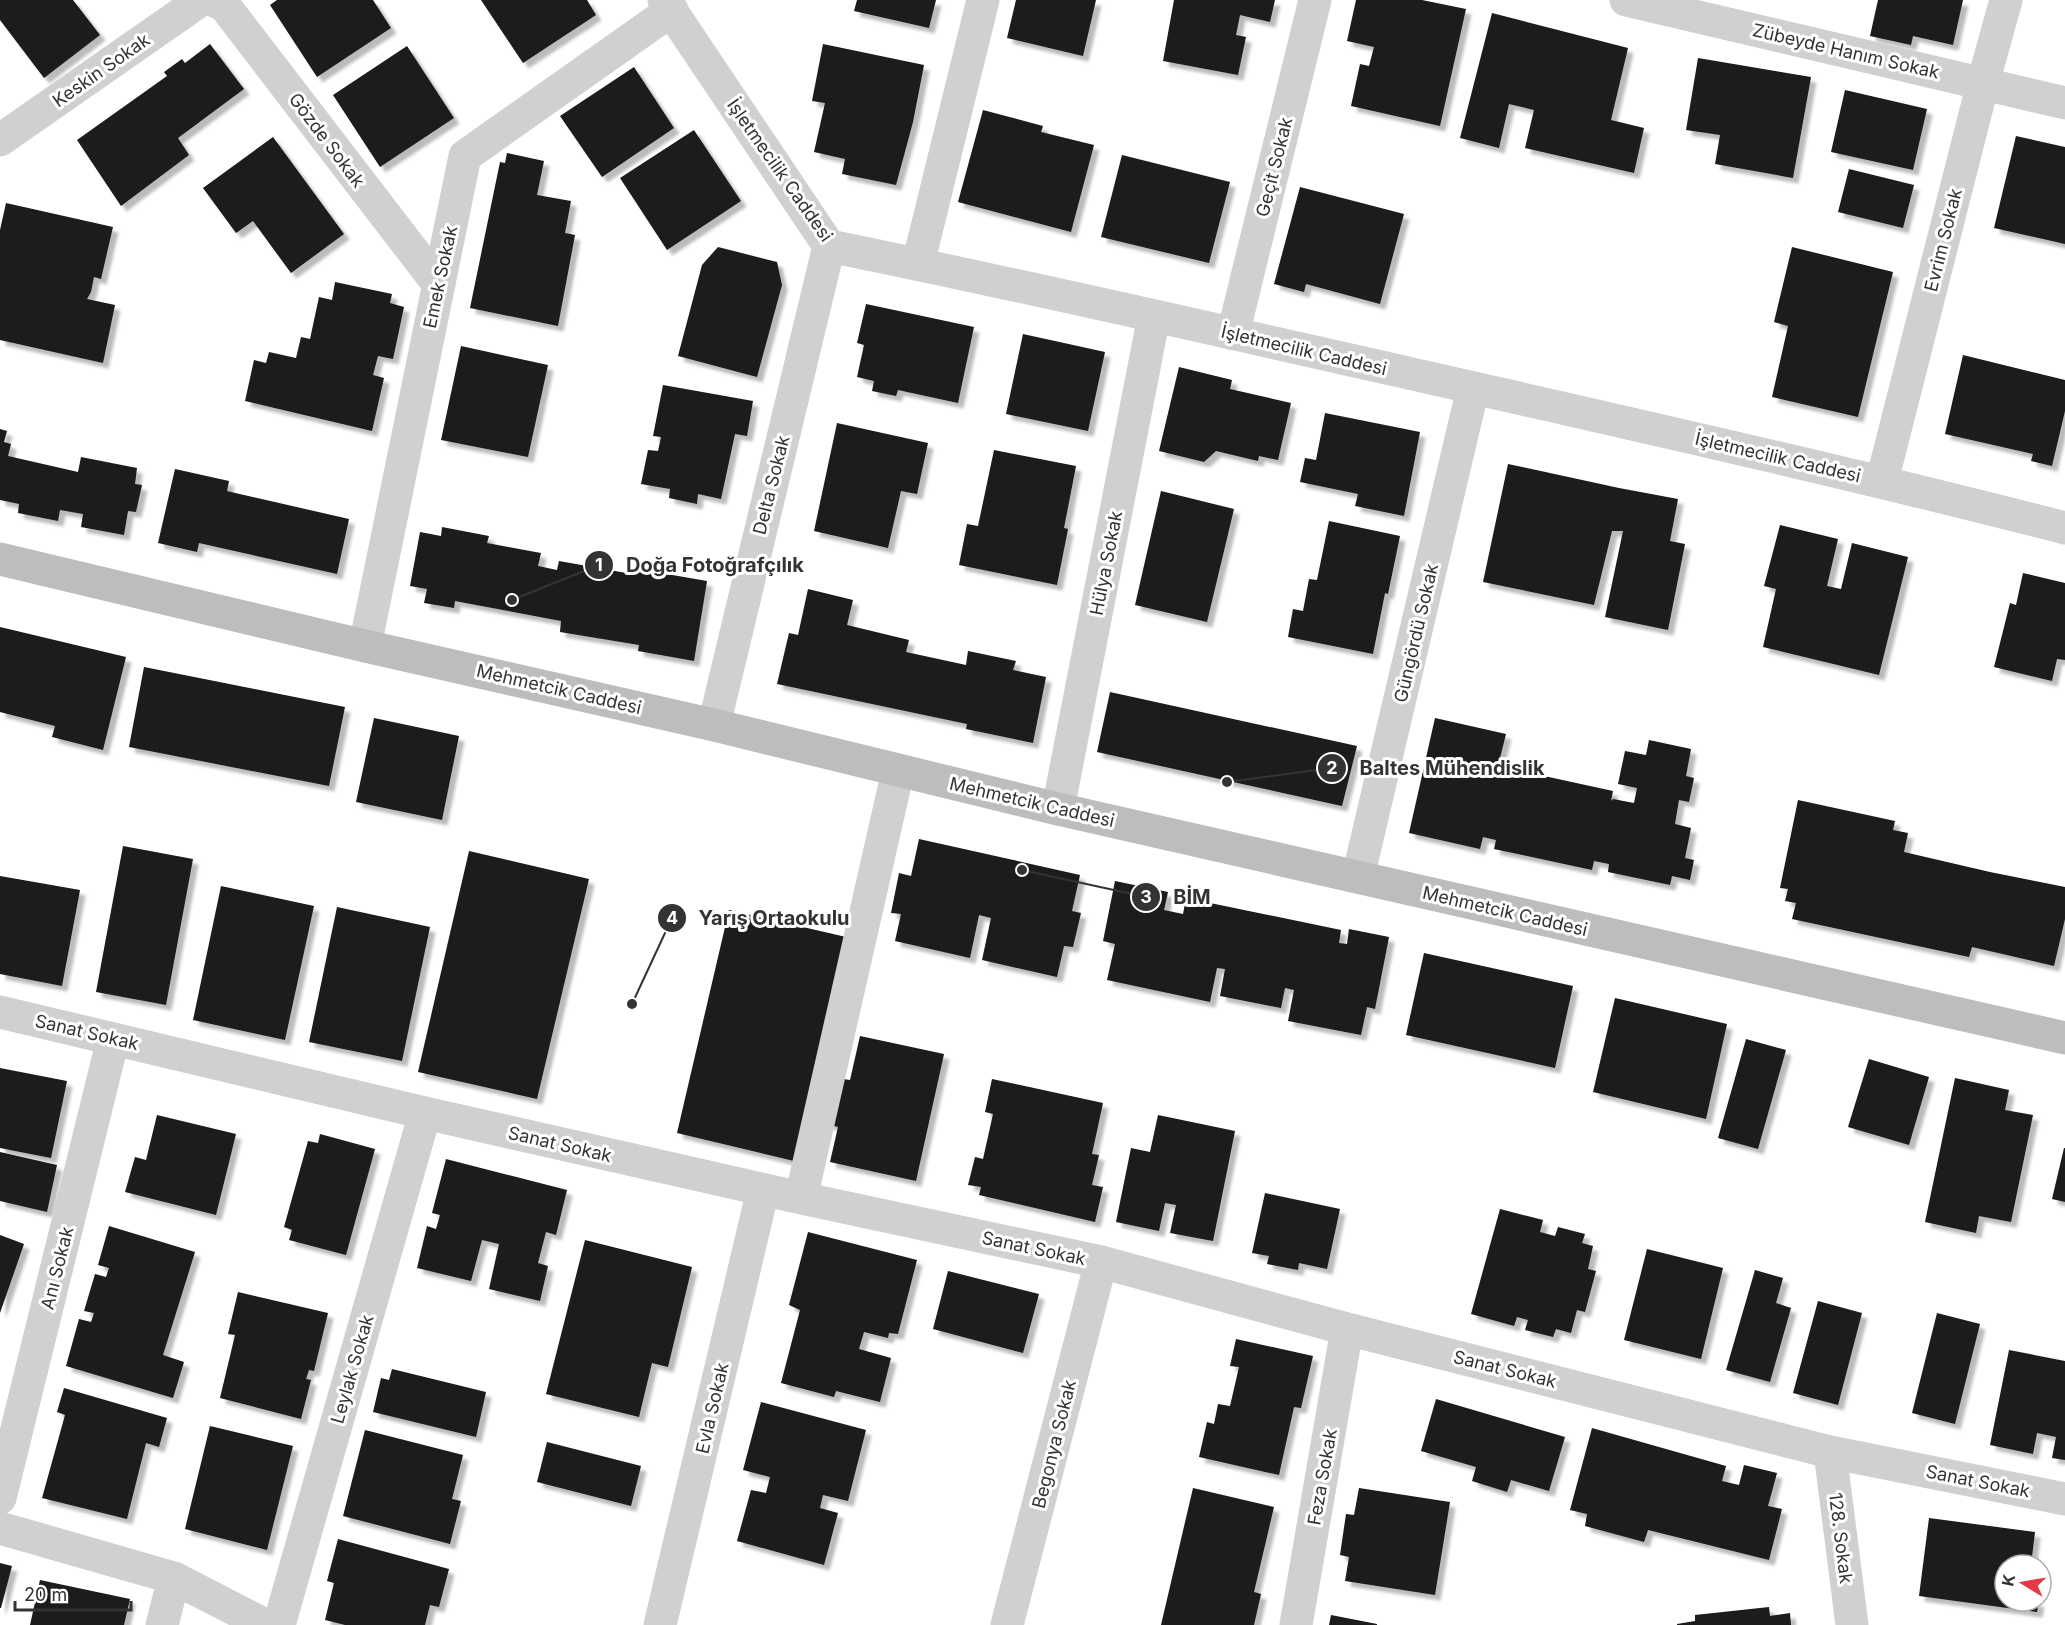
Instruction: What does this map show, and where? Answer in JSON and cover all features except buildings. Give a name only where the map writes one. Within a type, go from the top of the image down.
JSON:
[{"type":"main road","name":"Mehmetcik Caddesi","points":[[0,559],[365,646],[714,724],[1058,809],[2065,1038]]},
{"type":"street","name":"Keskin Sokak","points":[[0,140],[201,0]]},
{"type":"street","name":"Gözde Sokak","points":[[212,0],[224,5],[439,285]]},
{"type":"street","points":[[918,264],[983,0]]},
{"type":"street","name":"Geçit Sokak","points":[[1233,334],[1315,0]]},
{"type":"street","name":"Zübeyde Hanım Sokak","points":[[1626,0],[2065,103]]},
{"type":"street","name":"Evrim Sokak","points":[[1882,481],[2006,0]]},
{"type":"street","name":"Emek Sokak","points":[[365,646],[465,156],[668,5]]},
{"type":"street","name":"İşletmecilik Caddesi","points":[[668,5],[829,246],[1154,316],[1882,481],[2065,528]]},
{"type":"street","name":"Delta Sokak","points":[[714,724],[829,246]]},
{"type":"street","name":"Hülya Sokak","points":[[1058,809],[1154,316]]},
{"type":"street","name":"Güngördü Sokak","points":[[1358,877],[1473,388]]},
{"type":"street","points":[[801,1198],[898,771]]},
{"type":"street","name":"Sanat Sokak","points":[[0,1012],[425,1113],[763,1190],[1101,1262],[1347,1329],[1830,1452],[2065,1499]]},
{"type":"street","name":"Anı Sokak","points":[[0,1498],[113,1039]]},
{"type":"street","name":"Leylak Sokak","points":[[279,1625],[425,1113]]},
{"type":"street","name":"Evla Sokak","points":[[660,1625],[763,1190]]},
{"type":"street","name":"Begonya Sokak","points":[[1007,1625],[1101,1262]]},
{"type":"street","name":"Feza Sokak","points":[[1296,1625],[1347,1329]]},
{"type":"street","name":"128. Sokak","points":[[1830,1452],[1852,1625]]},
{"type":"street","points":[[0,1528],[174,1578],[265,1625]]},
{"type":"street","points":[[162,1625],[174,1578]]},
{"type":"place","name":"Doğa Fotoğrafçılık","points":[[512,600]]},
{"type":"place","name":"Baltes Mühendislik","points":[[1227,782]]},
{"type":"place","name":"BİM","points":[[1022,870]]},
{"type":"place","name":"Yarış Ortaokulu","points":[[632,1004]]}]
